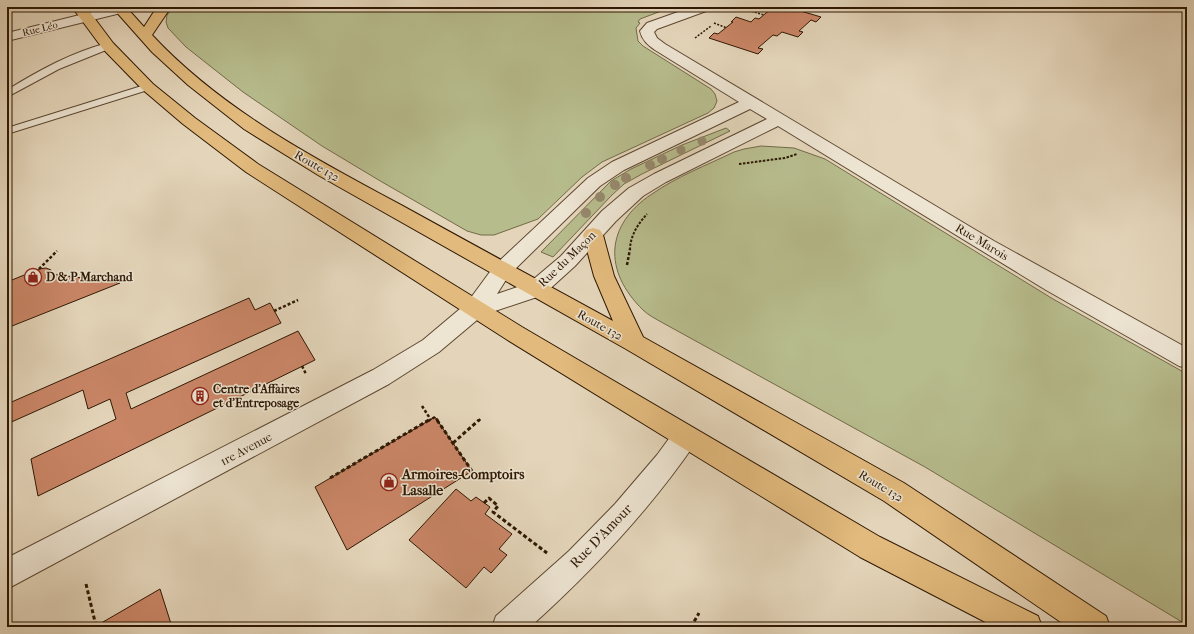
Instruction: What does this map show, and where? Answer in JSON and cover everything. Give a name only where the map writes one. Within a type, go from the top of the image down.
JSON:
[{"type":"highway","points":[[145,36],[164,7]]},
{"type":"highway","name":"Route 132","points":[[122,8],[145,36],[193,82],[250,125],[324,170],[634,343],[894,492],[1095,627]]},
{"type":"highway","points":[[83,12],[108,46],[148,87],[210,138],[252,168],[475,309],[870,547],[1027,627]]},
{"type":"highway","points":[[593,235],[606,282],[634,343]]},
{"type":"street","points":[[704,7],[652,26],[647,31],[648,35],[660,48],[779,119]]},
{"type":"street","name":"Rue Léo","points":[[7,37],[83,12],[122,8]]},
{"type":"street","points":[[475,309],[502,270],[582,193],[605,173],[647,151],[752,102]]},
{"type":"street","name":"Rue du Maçon","points":[[475,309],[536,289],[558,270],[620,206],[641,189],[710,152],[779,119]]},
{"type":"street","name":"Rue Marois","points":[[779,119],[999,252],[1187,359]]},
{"type":"street","name":"1re Avenue","points":[[7,574],[381,378],[440,339],[475,309]]},
{"type":"street","name":"Rue D'Amour","points":[[507,627],[569,570],[616,523],[650,486],[667,465],[686,437]]},
{"type":"lane","points":[[7,94],[38,75],[66,61],[108,46]]},
{"type":"lane","points":[[7,131],[148,87]]},
{"type":"path","points":[[738,7],[764,15]]},
{"type":"path","points":[[751,11],[756,7]]},
{"type":"path","points":[[695,38],[715,24]]},
{"type":"path","points":[[738,164],[785,158],[796,155],[802,151]]},
{"type":"path","points":[[626,268],[630,259],[630,242],[637,228],[653,210]]},
{"type":"path","points":[[39,269],[56,251]]},
{"type":"path","points":[[274,311],[298,300]]},
{"type":"path","points":[[302,366],[306,374]]},
{"type":"path","points":[[422,406],[431,420]]},
{"type":"path","points":[[330,478],[435,417],[472,471]]},
{"type":"path","points":[[453,443],[482,418]]},
{"type":"path","points":[[484,503],[489,498],[498,506],[493,512],[569,570]]},
{"type":"path","points":[[86,584],[96,626]]},
{"type":"path","points":[[691,627],[700,613]]},
{"type":"green space","points":[[174,7],[672,7],[640,19],[638,22],[640,23],[636,28],[638,41],[643,46],[711,89],[715,94],[717,101],[714,108],[708,113],[602,162],[582,177],[538,219],[494,235],[481,235],[467,231],[322,146],[243,92],[186,47],[168,28],[166,22],[167,15]]},
{"type":"green space","points":[[726,128],[730,131],[624,184],[553,257],[541,252],[611,181],[631,169],[682,145]]},
{"type":"green space","points":[[761,146],[794,148],[825,159],[1053,299],[1187,374],[1187,625],[925,467],[663,323],[643,310],[630,295],[621,280],[616,264],[615,249],[618,234],[625,220],[636,206],[671,182],[734,152]]},
{"type":"building","points":[[770,7],[787,7],[821,17],[816,22],[811,20],[799,31],[803,32],[798,37],[782,32],[777,36],[773,35],[758,48],[763,49],[758,54],[709,38],[714,33],[718,34],[733,22],[731,22],[736,17],[751,22],[755,18],[759,19],[772,8]]},
{"type":"building","points":[[46,268],[51,270],[52,274],[120,283],[7,328],[7,282],[39,269]]},
{"type":"building","name":"Centre d'Affaires et d'Entreposage","points":[[249,298],[255,310],[270,303],[281,323],[126,393],[131,409],[298,331],[315,360],[38,496],[31,459],[116,419],[110,399],[88,409],[83,390],[7,424],[7,404]]},
{"type":"building","name":"Armoires-Comptoirs Lasalle","points":[[435,417],[472,471],[347,550],[315,487]]},
{"type":"building","points":[[456,489],[471,501],[476,497],[490,507],[485,514],[512,534],[499,549],[507,555],[491,573],[484,567],[466,588],[409,540]]},
{"type":"building","points":[[160,589],[172,627],[94,627],[96,626]]},
{"type":"place","name":"D & P Marchand","points":[[33,277]]},
{"type":"place","name":"Centre d'Affaires et d'Entreposage","points":[[200,396]]},
{"type":"place","name":"Armoires-Comptoirs Lasalle","points":[[389,482]]}]
